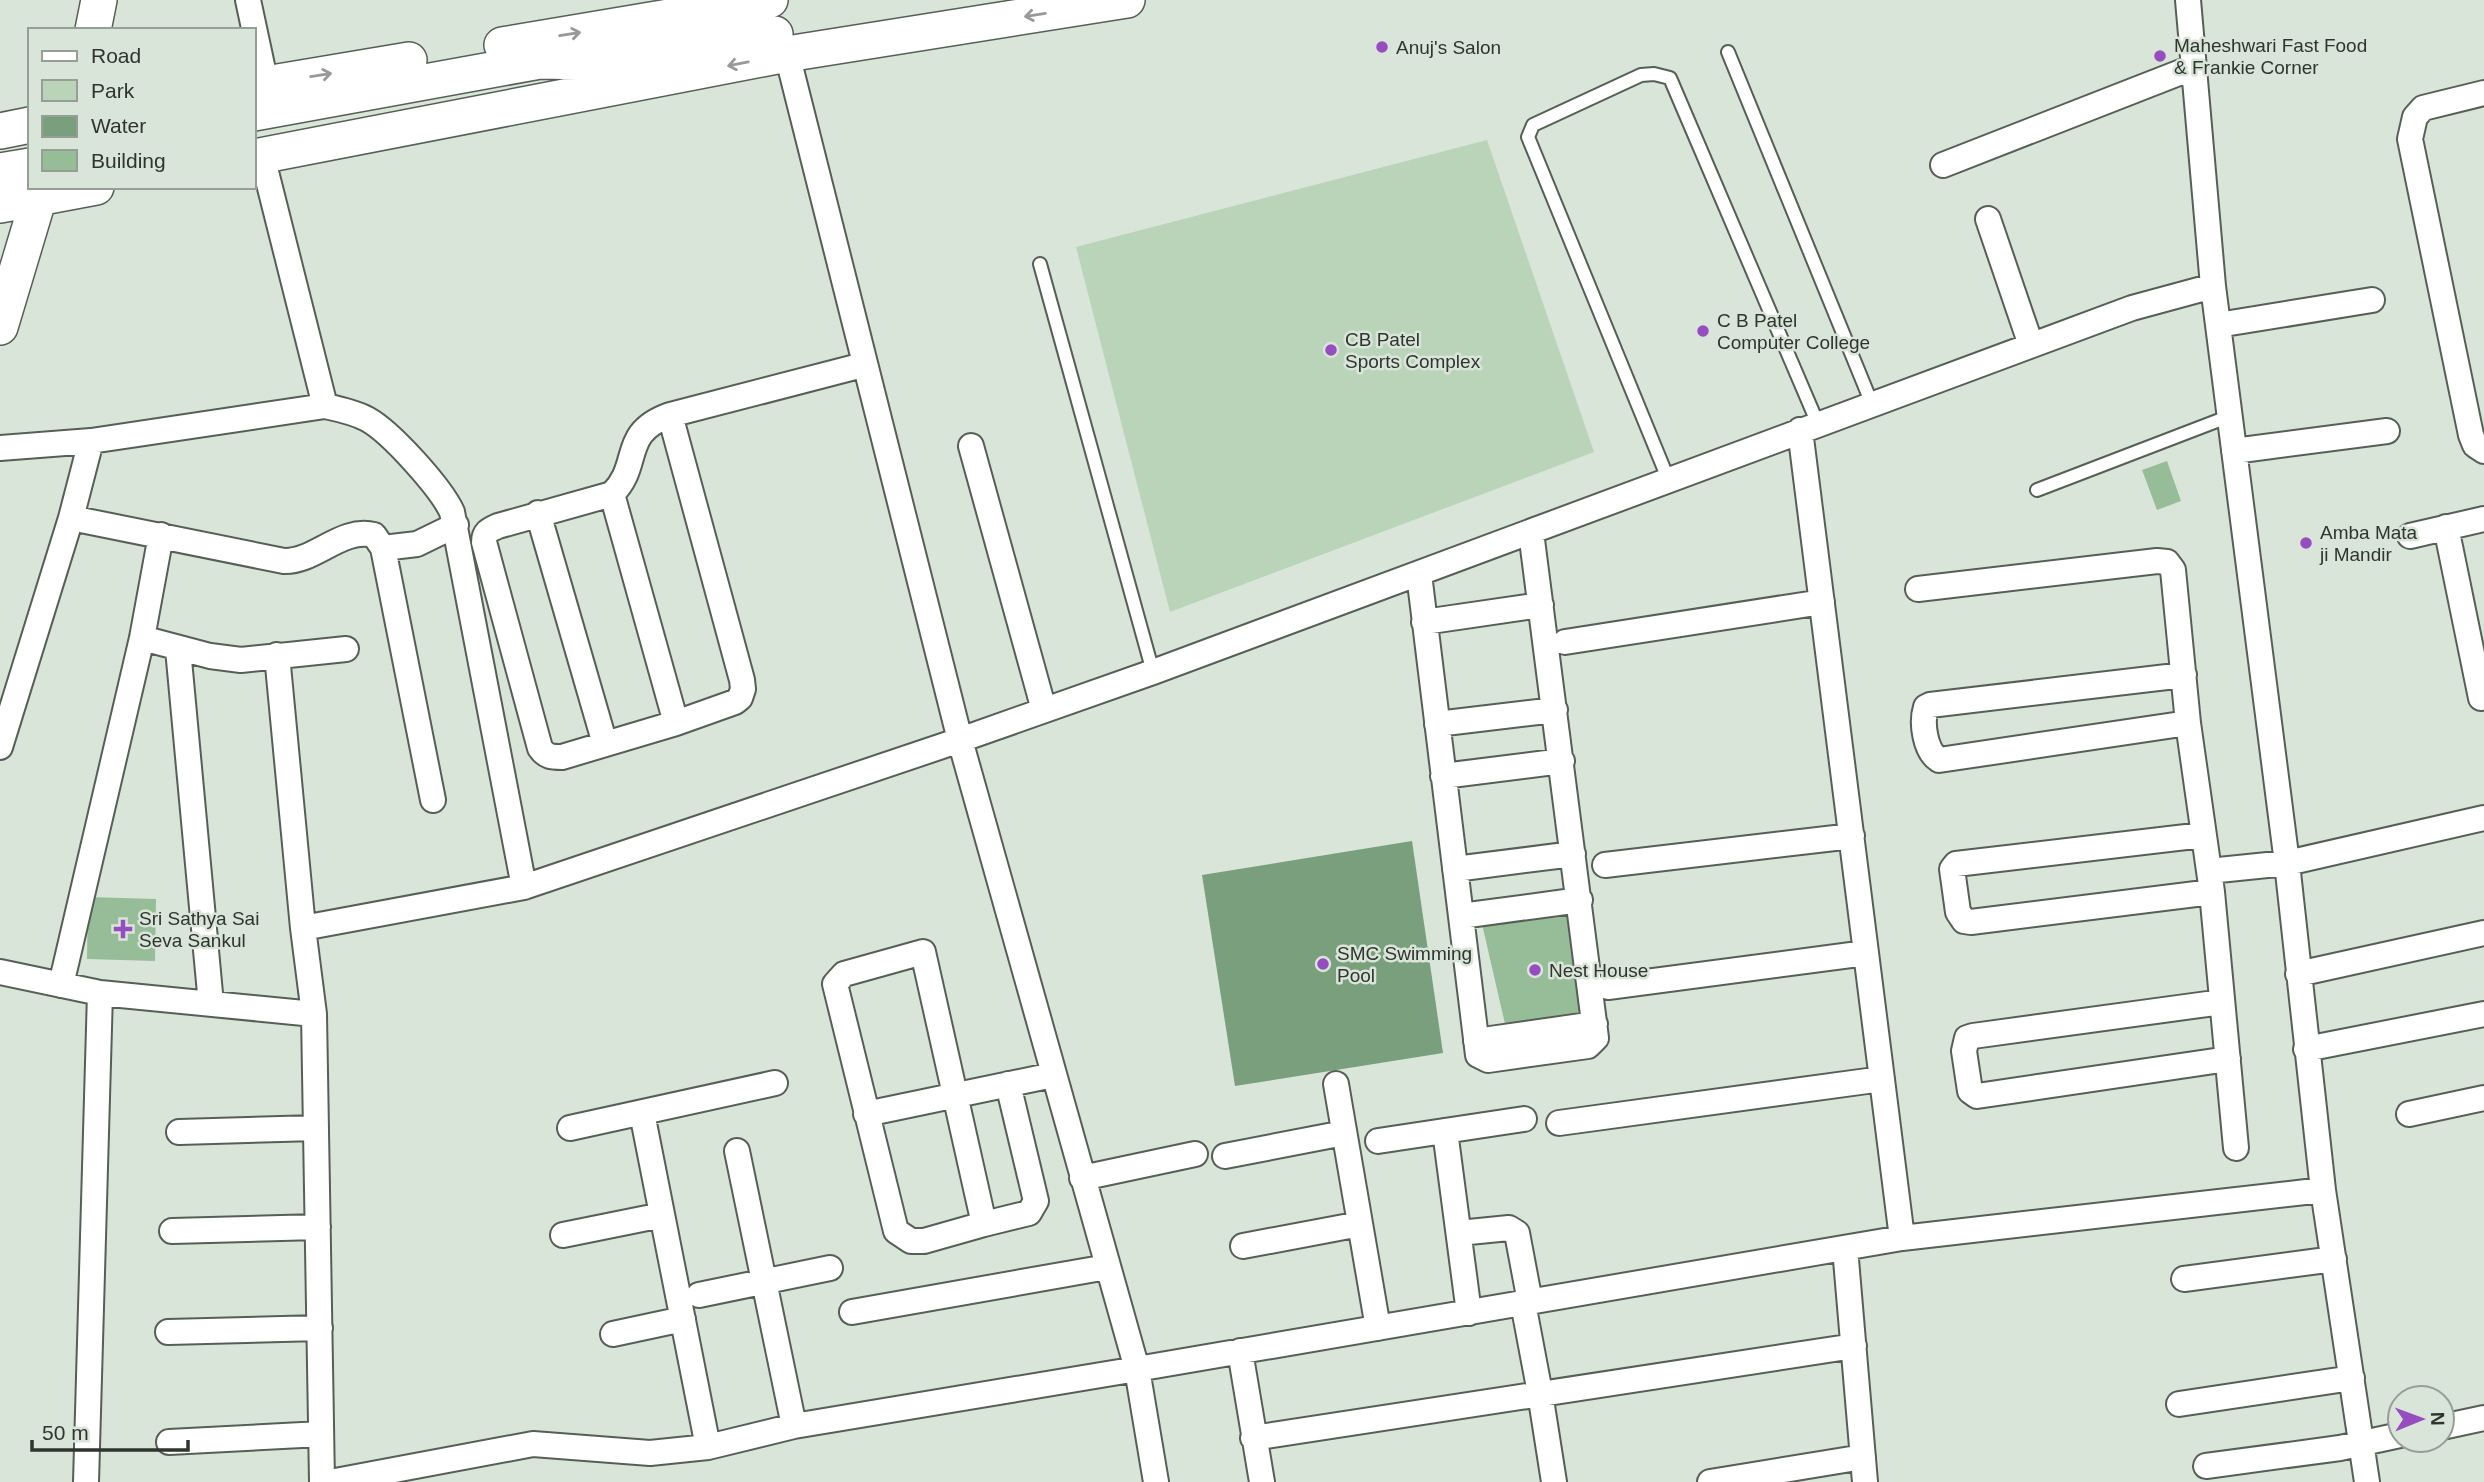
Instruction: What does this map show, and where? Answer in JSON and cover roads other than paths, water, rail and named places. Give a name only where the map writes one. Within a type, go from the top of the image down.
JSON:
[{"type":"main road","points":[[93,28],[99,0]]},
{"type":"main road","points":[[258,94],[770,0]]},
{"type":"main road","points":[[258,94],[540,61],[589,62],[991,0]]},
{"type":"main road","points":[[257,150],[787,54],[1127,0]]},
{"type":"main road","points":[[257,150],[546,80],[589,62]]},
{"type":"main road","points":[[0,131],[28,125]]},
{"type":"main road","points":[[0,171],[28,181]]},
{"type":"main road","points":[[0,205],[28,189]]},
{"type":"main road","points":[[0,327],[35,189]]},
{"type":"street","points":[[248,0],[251,28]]},
{"type":"street","points":[[2188,0],[2213,286],[2287,863],[2323,1190],[2367,1482]]},
{"type":"street","points":[[787,54],[960,740],[1137,1369],[1156,1482]]},
{"type":"street","points":[[1944,165],[2194,67]]},
{"type":"street","points":[[256,75],[258,94]]},
{"type":"street","points":[[2484,93],[2423,108],[2415,117],[2410,139],[2471,435],[2475,445],[2484,451]]},
{"type":"street","points":[[257,150],[325,406]]},
{"type":"street","points":[[1988,219],[2031,345]]},
{"type":"street","points":[[303,928],[524,887],[1153,672],[2132,308],[2213,286]]},
{"type":"street","points":[[2218,325],[2372,300]]},
{"type":"street","points":[[670,415],[743,690],[735,702],[676,723],[562,757],[551,757],[540,748],[484,535],[488,530],[538,513],[612,494],[622,481],[638,436],[645,426],[670,415],[864,363]]},
{"type":"street","points":[[0,448],[91,441],[325,406],[368,419],[390,436],[447,501],[456,525],[524,887]]},
{"type":"street","points":[[1809,427],[1822,602],[1902,1238]]},
{"type":"street","points":[[2234,452],[2388,431]]},
{"type":"street","points":[[0,747],[71,517],[91,441]]},
{"type":"street","points":[[971,446],[1044,710]]},
{"type":"street","points":[[612,494],[676,723]]},
{"type":"street","points":[[538,513],[605,744]]},
{"type":"street","points":[[71,517],[284,561],[301,559],[335,541],[366,533],[374,535],[383,548],[433,800]]},
{"type":"street","points":[[2410,536],[2484,519]]},
{"type":"street","points":[[383,548],[417,544],[456,525]]},
{"type":"street","points":[[2446,527],[2480,698]]},
{"type":"street","points":[[1419,574],[1478,1055],[1488,1060],[1588,1046],[1596,1038],[1595,1024],[1531,532]]},
{"type":"street","points":[[61,985],[142,639],[161,535]]},
{"type":"street","points":[[1918,589],[2140,562],[2167,562],[2173,570],[2188,723],[2210,882],[2236,1148]]},
{"type":"street","points":[[1565,642],[1822,602]]},
{"type":"street","points":[[1424,622],[1541,605]]},
{"type":"street","points":[[142,639],[178,649],[242,660],[346,649]]},
{"type":"street","points":[[178,649],[211,1004]]},
{"type":"street","points":[[277,655],[303,928],[314,1014],[322,1482]]},
{"type":"street","points":[[2184,675],[1930,705],[1926,708],[1924,720],[1929,749],[1939,760],[2188,723]]},
{"type":"street","points":[[1437,724],[1555,710]]},
{"type":"street","points":[[1443,776],[1562,761]]},
{"type":"street","points":[[2203,835],[1956,864],[1952,869],[1958,912],[1964,921],[1971,922],[2210,882],[2484,818]]},
{"type":"street","points":[[1605,865],[1852,835]]},
{"type":"street","points":[[1455,869],[1573,854]]},
{"type":"street","points":[[1461,916],[1580,900]]},
{"type":"street","points":[[2298,974],[2484,933]]},
{"type":"street","points":[[984,1224],[923,952],[844,974],[835,984],[895,1231],[911,1241],[924,1241],[1029,1213],[1036,1202],[1008,1084]]},
{"type":"street","points":[[1608,987],[1866,953]]},
{"type":"street","points":[[0,972],[100,993],[314,1014]]},
{"type":"street","points":[[86,1482],[100,993]]},
{"type":"street","points":[[2222,1002],[1973,1036],[1967,1038],[1964,1051],[1970,1091],[1977,1096],[2228,1059]]},
{"type":"street","points":[[2306,1049],[2484,1014]]},
{"type":"street","points":[[866,1114],[1053,1075]]},
{"type":"street","points":[[1559,1124],[1882,1079]]},
{"type":"street","points":[[570,1128],[775,1083]]},
{"type":"street","points":[[1336,1084],[1378,1328]]},
{"type":"street","points":[[2409,1114],[2484,1098]]},
{"type":"street","points":[[642,1114],[708,1447]]},
{"type":"street","points":[[1378,1141],[1524,1119]]},
{"type":"street","points":[[179,1132],[316,1128]]},
{"type":"street","points":[[1445,1131],[1469,1312]]},
{"type":"street","points":[[1225,1156],[1344,1133]]},
{"type":"street","points":[[737,1151],[794,1426]]},
{"type":"street","points":[[1082,1178],[1195,1154]]},
{"type":"street","points":[[330,1482],[533,1444],[650,1453],[708,1447],[794,1426],[1902,1238],[2323,1190]]},
{"type":"street","points":[[563,1235],[662,1215]]},
{"type":"street","points":[[1243,1246],[1360,1224]]},
{"type":"street","points":[[172,1231],[318,1227]]},
{"type":"street","points":[[1459,1233],[1509,1228],[1517,1233],[1554,1482]]},
{"type":"street","points":[[1844,1248],[1865,1482]]},
{"type":"street","points":[[2184,1279],[2334,1259]]},
{"type":"street","points":[[852,1312],[1107,1267]]},
{"type":"street","points":[[699,1295],[830,1268]]},
{"type":"street","points":[[613,1334],[682,1319]]},
{"type":"street","points":[[168,1332],[320,1328]]},
{"type":"street","points":[[1253,1438],[1854,1346]]},
{"type":"street","points":[[1240,1351],[1262,1482]]},
{"type":"street","points":[[2179,1404],[2352,1378]]},
{"type":"street","points":[[2456,1424],[2484,1418]]},
{"type":"street","points":[[169,1441],[321,1434]]},
{"type":"street","points":[[2206,1466],[2386,1439]]},
{"type":"street","points":[[1710,1482],[1863,1457]]},
{"type":"lane","points":[[1728,52],[1872,404]]},
{"type":"lane","points":[[1669,481],[1528,137],[1533,125],[1641,75],[1654,74],[1670,78],[1809,427]]},
{"type":"lane","points":[[1040,264],[1153,672]]},
{"type":"lane","points":[[2037,490],[2230,416]]},
{"type":"water","name":"SMC Swimming Pool","points":[[1412,841],[1443,1053],[1235,1086],[1202,875]]},
{"type":"place","name":"Anuj's Salon","points":[[1382,47]]},
{"type":"place","name":"Maheshwari Fast Food & Frankie Corner","points":[[2160,56]]},
{"type":"place","name":"C B Patel Computer College","points":[[1703,331]]},
{"type":"place","name":"CB Patel Sports Complex","points":[[1331,350]]},
{"type":"place","name":"Amba Mata ji Mandir","points":[[2306,543]]},
{"type":"place","name":"Sri Sathya Sai Seva Sankul","points":[[123,929]]},
{"type":"place","name":"SMC Swimming Pool","points":[[1323,964]]},
{"type":"place","name":"Nest House","points":[[1535,970]]}]
